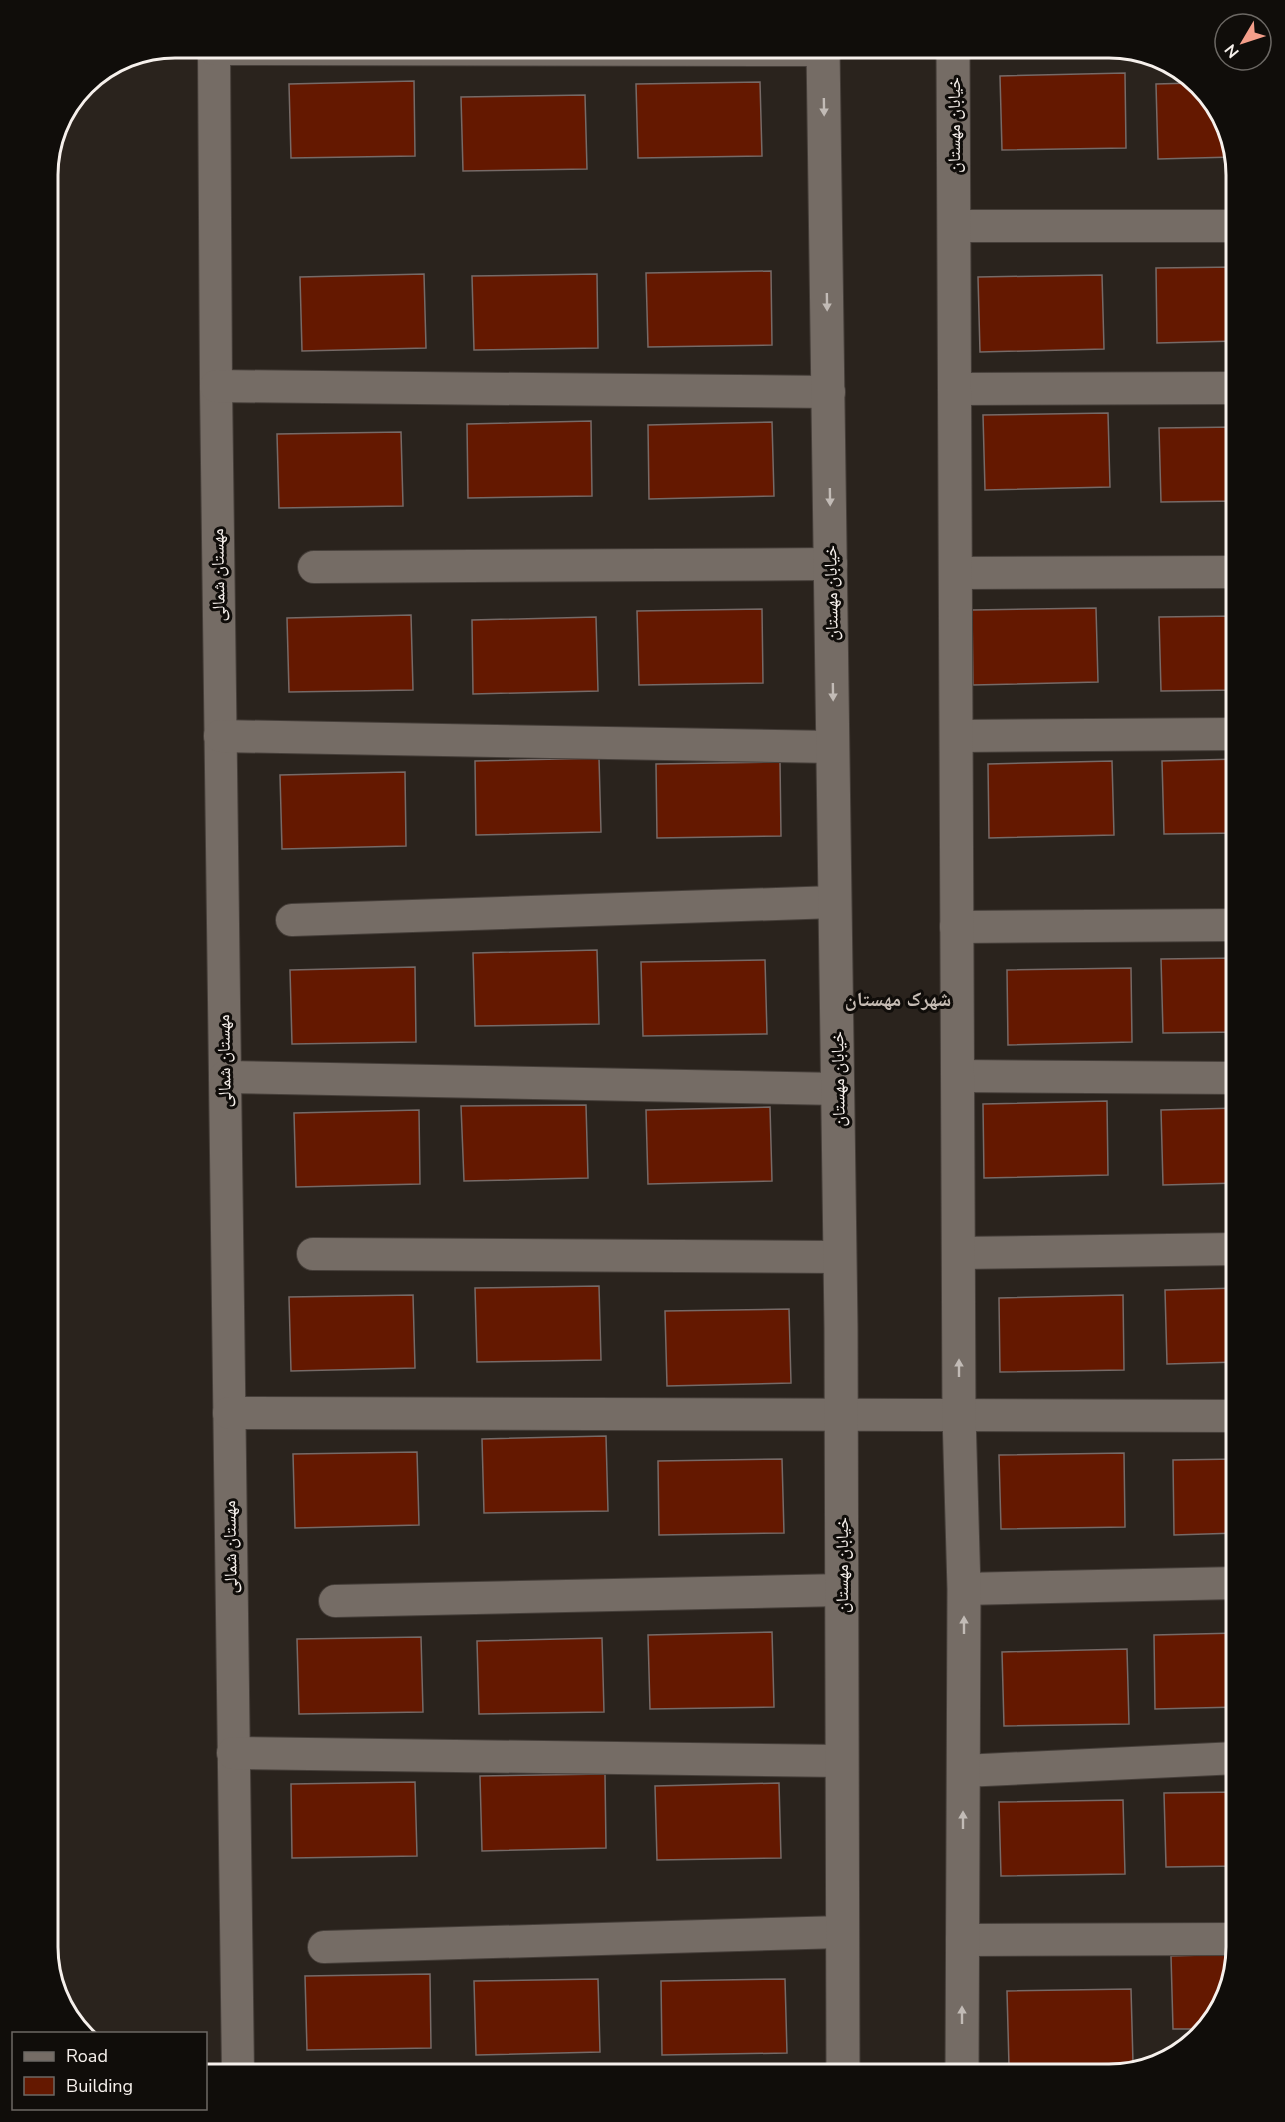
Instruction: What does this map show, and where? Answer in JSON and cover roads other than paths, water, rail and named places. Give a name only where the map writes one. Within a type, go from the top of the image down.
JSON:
[{"type":"street","name":"مهستان شمالی","points":[[214,59],[228,1413],[238,2063]]},
{"type":"street","name":"خیابان مهستان","points":[[823,59],[840,1257],[843,2064]]},
{"type":"street","name":"خیابان مهستان","points":[[953,59],[959,1416],[964,1588],[962,2064]]},
{"type":"street","points":[[954,226],[1226,226]]},
{"type":"street","points":[[216,386],[829,392]]},
{"type":"street","points":[[954,389],[1226,388]]},
{"type":"street","points":[[314,567],[831,564]]},
{"type":"street","points":[[955,573],[1226,572]]},
{"type":"street","points":[[956,736],[1226,734]]},
{"type":"street","points":[[220,736],[833,747]]},
{"type":"street","points":[[292,920],[835,903]]},
{"type":"street","points":[[957,927],[1226,925]]},
{"type":"street","points":[[958,1076],[1226,1078]]},
{"type":"street","points":[[225,1077],[838,1089]]},
{"type":"street","points":[[958,1253],[1226,1249]]},
{"type":"street","points":[[313,1254],[840,1257]]},
{"type":"street","points":[[228,1413],[1226,1416]]},
{"type":"street","points":[[964,1588],[1226,1583]]},
{"type":"street","points":[[335,1601],[842,1590]]},
{"type":"street","points":[[233,1754],[842,1761]]},
{"type":"street","points":[[963,1771],[1226,1759]]},
{"type":"street","points":[[324,1947],[843,1932]]},
{"type":"street","points":[[962,1940],[1226,1939]]},
{"type":"district","name":"شهرک مهستان","points":[[898,999]]}]
